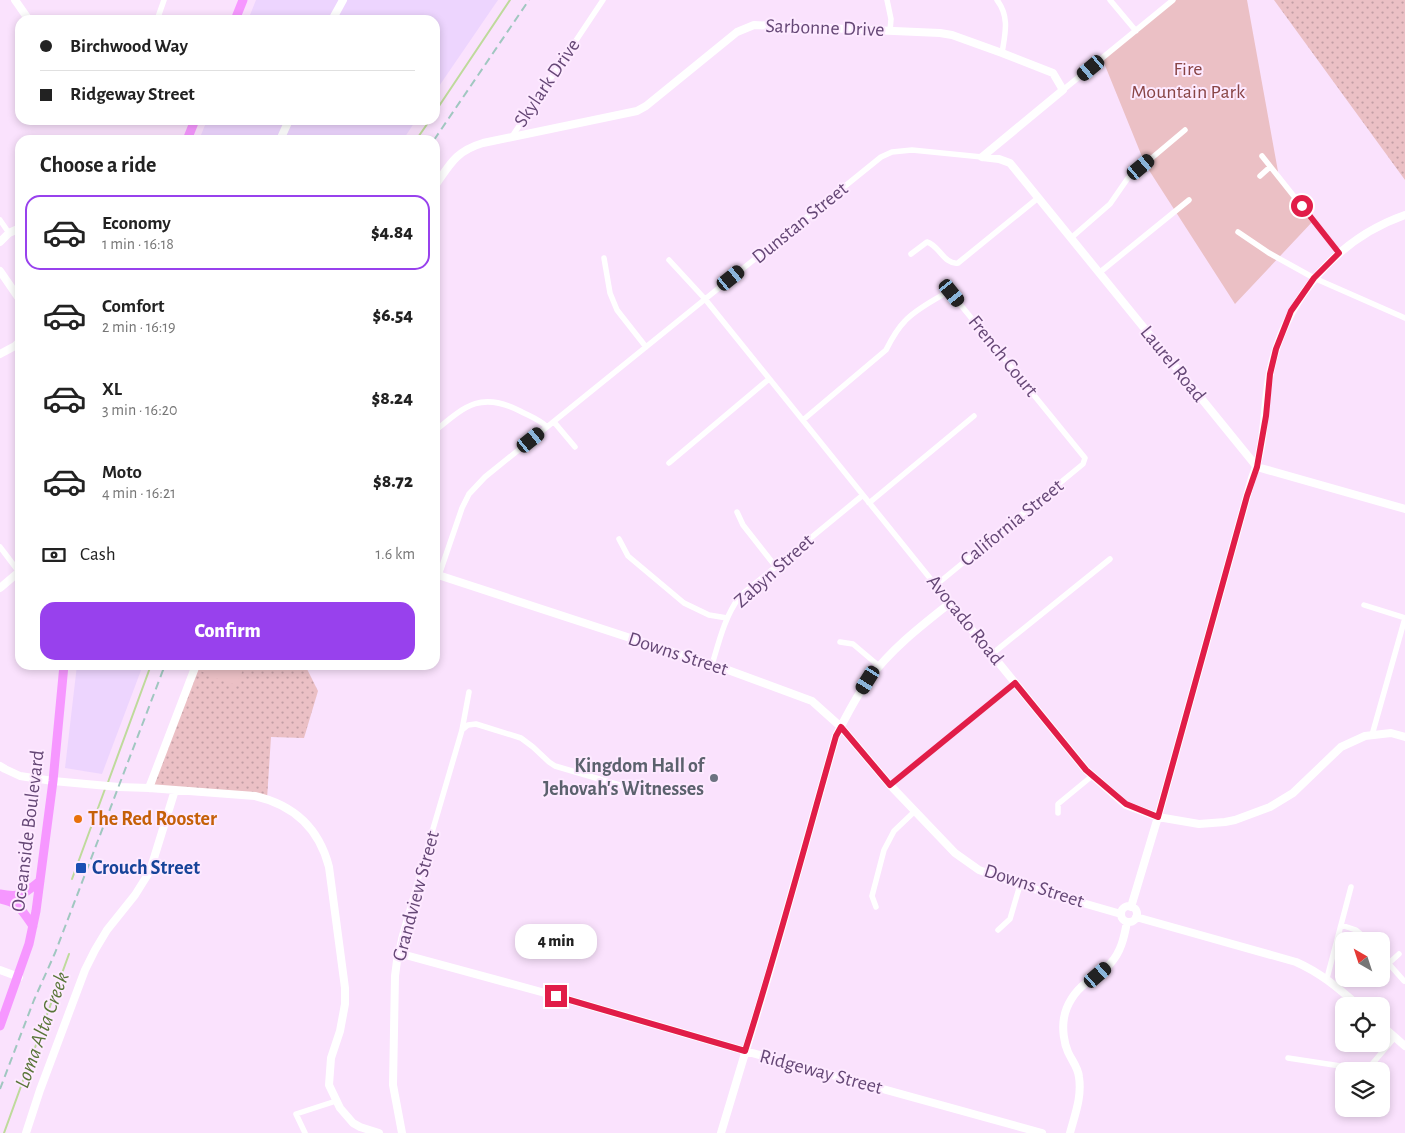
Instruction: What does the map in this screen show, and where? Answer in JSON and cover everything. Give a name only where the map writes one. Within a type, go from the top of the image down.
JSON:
[{"type":"main road","points":[[237,15],[243,0]]},
{"type":"main road","name":"Oceanside Boulevard","points":[[0,1026],[29,944],[33,926],[53,781],[64,670]]},
{"type":"main road","points":[[0,894],[15,896],[24,894],[40,881]]},
{"type":"main road","points":[[0,900],[15,904],[21,908],[33,926]]},
{"type":"street","points":[[15,0],[26,15]]},
{"type":"street","points":[[159,15],[164,0]]},
{"type":"street","points":[[334,15],[343,0]]},
{"type":"street","name":"Skylark Drive","points":[[440,179],[453,160],[471,147],[511,138],[603,0]]},
{"type":"street","points":[[887,0],[891,19],[890,31]]},
{"type":"street","points":[[997,0],[1007,28],[1002,53]]},
{"type":"street","points":[[1110,0],[1136,31]]},
{"type":"street","points":[[982,157],[1173,0]]},
{"type":"street","name":"Sarbonne Drive","points":[[511,138],[638,111],[737,32],[754,25],[946,34],[1053,73],[1063,90]]},
{"type":"street","points":[[1071,238],[1110,204],[1128,178],[1185,130]]},
{"type":"street","name":"Dunstan Street","points":[[440,567],[469,494],[486,477],[881,157],[892,152],[912,150],[982,157]]},
{"type":"street","points":[[1262,156],[1339,253]]},
{"type":"street","name":"Laurel Road","points":[[982,157],[999,158],[1010,163],[1257,467]]},
{"type":"street","points":[[1260,176],[1270,167]]},
{"type":"street","points":[[912,254],[927,242],[932,243],[948,261],[953,264],[958,263],[1038,198]]},
{"type":"street","points":[[1099,273],[1189,200]]},
{"type":"street","points":[[1131,907],[1257,467],[1266,416],[1270,374],[1276,349],[1291,311],[1314,278],[1339,253],[1355,241],[1392,220],[1405,215]]},
{"type":"street","points":[[0,220],[9,233]]},
{"type":"street","points":[[0,242],[9,233],[15,230]]},
{"type":"street","points":[[1238,232],[1268,253],[1314,278],[1405,318]]},
{"type":"street","points":[[604,258],[610,293],[617,310],[646,347]]},
{"type":"street","name":"Avocado Road","points":[[670,260],[770,379],[1086,770],[1126,804],[1158,817],[1199,824],[1236,820],[1270,807],[1292,793],[1341,747],[1365,736],[1390,733],[1405,737]]},
{"type":"street","points":[[0,271],[15,293]]},
{"type":"street","name":"French Court","points":[[803,420],[886,350],[905,321],[915,312],[947,292],[952,293],[1085,458]]},
{"type":"street","points":[[0,354],[15,346]]},
{"type":"street","points":[[669,462],[770,379]]},
{"type":"street","points":[[440,427],[462,409],[480,402],[494,401],[509,405],[542,422],[547,427]]},
{"type":"street","points":[[869,503],[974,416]]},
{"type":"street","points":[[554,422],[575,448]]},
{"type":"street","name":"California Street","points":[[936,585],[1083,464],[1085,458]]},
{"type":"street","points":[[1257,467],[1405,509]]},
{"type":"street","name":"Zabyn Street","points":[[712,665],[727,618],[740,596],[863,495]]},
{"type":"street","points":[[736,512],[743,525],[776,567]]},
{"type":"street","points":[[619,539],[628,556],[684,603],[709,615],[727,618]]},
{"type":"street","points":[[0,547],[15,566]]},
{"type":"street","points":[[992,654],[1110,559]]},
{"type":"street","points":[[0,588],[15,576]]},
{"type":"street","name":"Downs Street","points":[[440,576],[712,665],[812,701],[841,727],[890,785],[956,853],[979,870],[1121,914]]},
{"type":"street","points":[[721,1133],[773,961],[836,736],[868,680],[879,666],[901,643],[950,603]]},
{"type":"street","points":[[1364,605],[1405,618],[1372,735]]},
{"type":"street","points":[[840,642],[853,644],[879,666]]},
{"type":"street","points":[[149,788],[194,670]]},
{"type":"street","points":[[890,785],[1015,683]]},
{"type":"street","name":"Grandview Street","points":[[402,1133],[394,1085],[395,976],[398,953],[462,730],[469,692]]},
{"type":"street","points":[[462,730],[468,725],[476,724],[521,738],[555,766],[623,786]]},
{"type":"street","points":[[0,766],[20,776],[53,781],[97,786],[255,796],[292,810],[307,824],[326,855],[329,867],[344,988],[345,1004],[340,1031],[331,1058],[329,1085],[336,1102],[353,1123],[379,1133]]},
{"type":"street","points":[[1058,813],[1058,804],[1092,776]]},
{"type":"street","points":[[26,1133],[85,970],[94,950],[107,930],[150,871],[175,790]]},
{"type":"street","points":[[876,907],[872,896],[884,850],[894,831],[915,811]]},
{"type":"street","points":[[998,930],[1010,919],[1020,884]]},
{"type":"street","points":[[1327,978],[1351,888]]},
{"type":"street","points":[[1131,907],[1123,909],[1122,919],[1127,922],[1132,921],[1136,917]]},
{"type":"street","points":[[1131,907],[1136,912],[1136,917]]},
{"type":"street","points":[[1136,917],[1296,962],[1311,968],[1327,978],[1349,997]]},
{"type":"street","points":[[1070,1133],[1080,1097],[1079,1075],[1068,1052],[1063,1034],[1064,1018],[1074,995],[1084,984],[1110,964],[1119,951],[1127,922]]},
{"type":"street","points":[[1341,925],[1358,932]]},
{"type":"street","name":"Ridgeway Street","points":[[398,953],[1042,1133]]},
{"type":"street","points":[[1390,962],[1399,954]]},
{"type":"street","points":[[1390,964],[1404,981]]},
{"type":"street","points":[[0,970],[18,977]]},
{"type":"street","points":[[1390,1033],[1405,1046]]},
{"type":"street","points":[[1288,1058],[1367,1070],[1395,1037]]},
{"type":"street","points":[[305,1133],[296,1114],[336,1102]]},
{"type":"shaded area","points":[[256,0],[498,0],[440,85],[440,15],[250,15]]},
{"type":"shaded area","points":[[205,125],[413,125],[406,135],[201,135]]},
{"type":"shaded area","points":[[76,670],[141,670],[102,774],[65,768]]},
{"type":"green space","name":"Fire Mountain Park","points":[[1173,0],[1247,0],[1279,177],[1314,220],[1235,304],[1145,164],[1102,58]]},
{"type":"green space","points":[[1274,0],[1405,0],[1405,180]]},
{"type":"green space","points":[[194,670],[308,670],[318,691],[304,738],[271,737],[267,799],[149,788]]},
{"type":"green space","points":[[199,670],[243,670],[236,685]]},
{"type":"waterway","name":"Loma Alta Creek","points":[[440,105],[510,0]]},
{"type":"waterway","name":"Loma Alta Creek","points":[[420,135],[426,125]]},
{"type":"waterway","name":"Loma Alta Creek","points":[[107,785],[149,670]]},
{"type":"waterway","name":"Loma Alta Creek","points":[[72,879],[105,789]]},
{"type":"waterway","name":"Loma Alta Creek","points":[[4,1133],[69,954]]},
{"type":"railway","points":[[437,135],[529,0]]},
{"type":"railway","points":[[0,1089],[34,1000],[55,953],[163,670]]},
{"type":"place","name":"Kingdom Hall of Jehovah's Witnesses","points":[[714,778]]},
{"type":"place","name":"The Red Rooster","points":[[78,819]]},
{"type":"place","name":"Crouch Street","points":[[81,868]]},
{"type":"route","points":[[556,996],[745,1051],[770,970],[836,736],[841,727],[890,785],[1015,683],[1086,770],[1126,804],[1158,817],[1252,478],[1257,467],[1266,416],[1270,374],[1276,349],[1291,311],[1314,278],[1339,253],[1302,206]]}]
